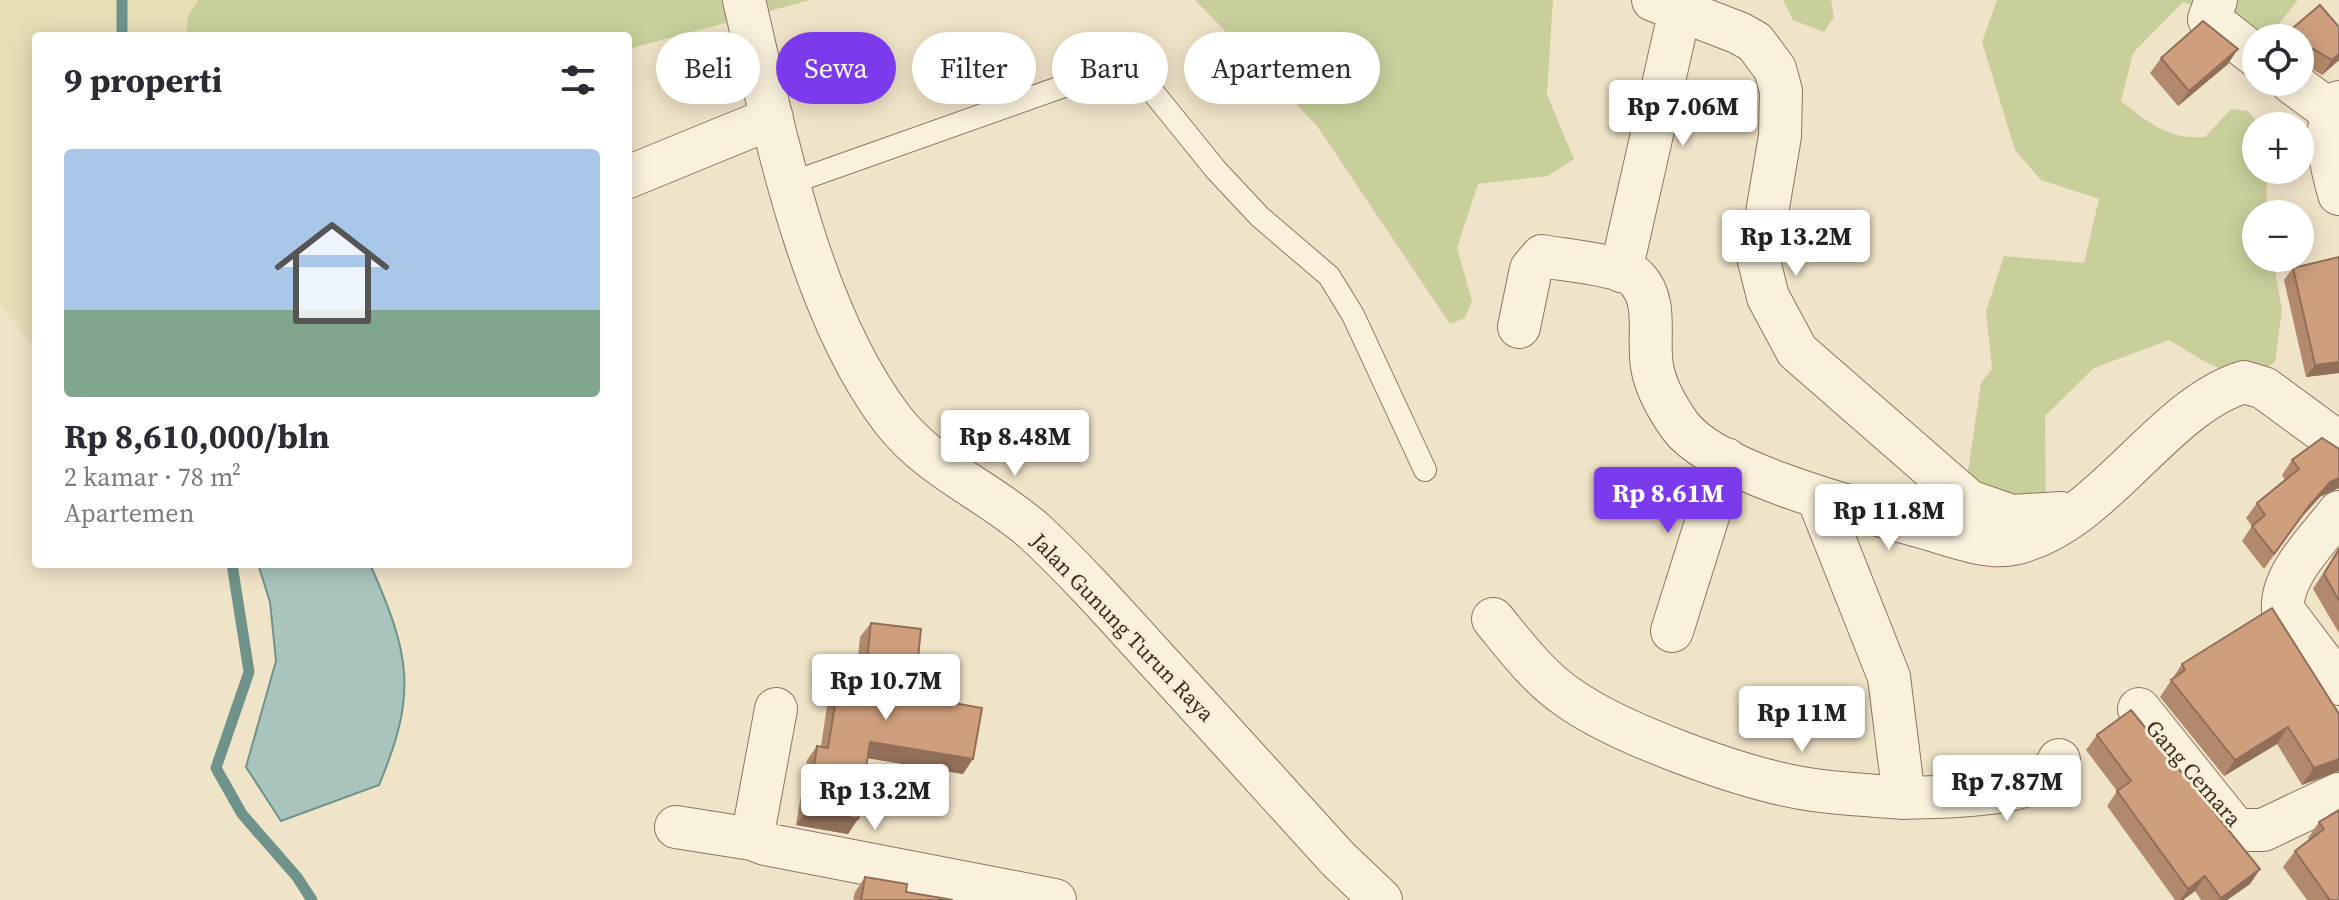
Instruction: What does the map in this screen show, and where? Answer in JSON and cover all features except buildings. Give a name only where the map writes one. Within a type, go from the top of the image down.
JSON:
[{"type":"street","name":"Jalan Gunung Turun Raya","points":[[744,0],[788,184],[858,363],[893,419],[932,460],[1031,529],[1087,584],[1338,859],[1381,900]]},
{"type":"street","points":[[2216,0],[2209,19],[2242,45]]},
{"type":"street","points":[[1621,271],[1666,5],[1755,42],[1775,69],[1781,91],[1780,136],[1759,261],[1768,297],[1797,351],[1969,501],[2012,516],[2041,517],[2080,510]]},
{"type":"street","points":[[2314,95],[2336,108],[2328,129],[2330,158],[2339,194]]},
{"type":"street","points":[[632,175],[772,118]]},
{"type":"street","points":[[1519,327],[1531,269],[1542,256],[1621,271],[1637,279],[1647,295],[1651,364],[1656,382],[1672,411],[1694,439],[1726,459],[1818,498],[1979,542],[2010,545],[2046,533],[2080,510],[2209,399],[2244,382],[2264,388],[2339,443]]},
{"type":"street","points":[[1672,631],[1726,459]]},
{"type":"street","points":[[1818,498],[1889,677],[1904,798]]},
{"type":"street","points":[[2339,512],[2287,582],[2282,597],[2283,610],[2339,684]]},
{"type":"street","points":[[1493,619],[1546,680],[1594,713],[1635,733],[1755,776],[1800,788],[1904,798],[1963,796],[2030,785],[2044,779],[2059,760]]},
{"type":"street","points":[[752,839],[776,709]]},
{"type":"street","name":"Gang Cemara","points":[[2139,709],[2236,830],[2263,830],[2339,794]]},
{"type":"street","points":[[676,827],[752,839],[1055,900]]},
{"type":"lane","points":[[788,184],[1081,80],[1114,74],[1132,77],[1148,86],[1216,170],[1260,217],[1329,276],[1353,315],[1425,470]]},
{"type":"shaded area","points":[[0,0],[198,0],[188,16],[186,32],[32,32],[32,345],[0,305]]},
{"type":"green space","points":[[198,0],[810,0],[691,32],[656,32],[656,41],[632,48],[632,32],[186,32],[188,16]]},
{"type":"green space","points":[[1195,0],[1553,0],[1547,95],[1574,159],[1548,176],[1478,184],[1457,248],[1472,301],[1465,318],[1450,324],[1317,126],[1296,104],[1380,104],[1380,32],[1226,32]]},
{"type":"green space","points":[[1783,0],[1831,0],[1834,17],[1824,32],[1793,20]]},
{"type":"green space","points":[[1997,0],[2298,0],[2279,24],[2244,24],[2183,2],[2133,53],[2121,101],[2159,128],[2180,136],[2205,137],[2231,109],[2249,112],[2242,112],[2242,184],[2267,184],[2266,200],[2242,200],[2242,272],[2275,272],[2282,310],[2275,362],[2261,370],[2234,372],[2208,363],[2169,340],[2094,368],[2045,416],[2046,521],[1964,498],[1981,383],[1992,369],[1986,311],[2004,256],[2084,263],[2099,199],[2041,180],[2015,150],[1982,42]]},
{"type":"water","points":[[259,568],[372,568],[394,624],[404,674],[400,724],[379,785],[281,821],[246,767],[276,661],[270,602]]},
{"type":"waterway","points":[[122,0],[122,32]]},
{"type":"waterway","points":[[233,568],[249,672],[216,768],[242,814],[297,877],[312,900]]}]
